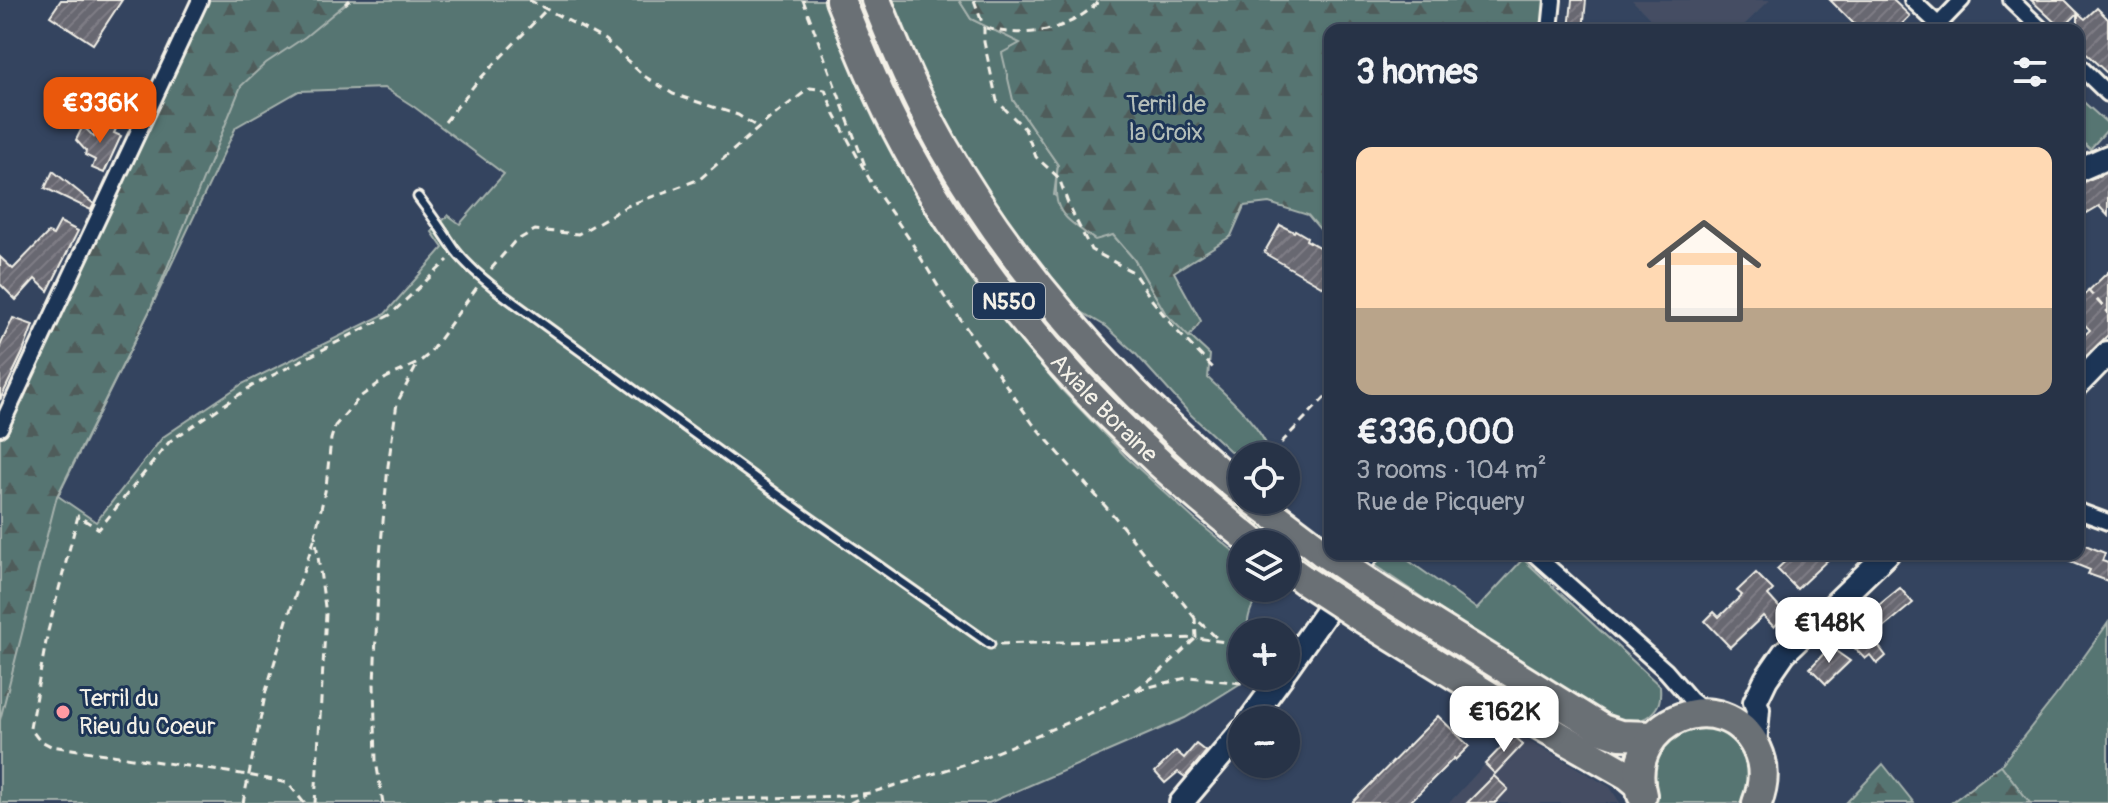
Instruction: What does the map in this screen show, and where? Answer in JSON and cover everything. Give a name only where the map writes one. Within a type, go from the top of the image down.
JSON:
[{"type":"highway","name":"Axiale Boraine","points":[[840,0],[888,113],[912,157],[952,222],[1025,323],[1054,358],[1161,466],[1238,530]]},
{"type":"highway","name":"Axiale Boraine","points":[[876,0],[923,108],[995,228],[1050,298],[1123,382],[1228,479]]},
{"type":"highway","points":[[1272,514],[1324,553]]},
{"type":"highway","points":[[1334,560],[1602,729],[1620,735],[1661,729],[1691,714],[1717,716],[1740,727],[1755,745],[1763,772],[1757,803]]},
{"type":"highway","points":[[1300,577],[1489,696],[1628,775],[1642,794]]},
{"type":"highway","points":[[1642,794],[1639,768],[1642,757],[1661,729]]},
{"type":"street","points":[[0,428],[200,0]]},
{"type":"street","points":[[1551,24],[1553,0]]},
{"type":"street","points":[[1912,0],[1937,24]]},
{"type":"street","points":[[1944,24],[1962,0]]},
{"type":"street","points":[[2011,0],[2036,24]]},
{"type":"street","points":[[2084,71],[2108,94]]},
{"type":"street","points":[[2084,165],[2108,157]]},
{"type":"street","points":[[2084,378],[2108,353]]},
{"type":"street","points":[[2084,513],[2108,522]]},
{"type":"street","points":[[1300,649],[1363,560]]},
{"type":"street","points":[[1541,560],[1666,671],[1691,700],[1717,716],[1755,702],[1784,653],[1881,560]]},
{"type":"street","points":[[1661,729],[1676,696],[1675,683]]},
{"type":"street","points":[[1755,702],[1758,709],[1755,745]]},
{"type":"street","points":[[1181,803],[1228,748]]},
{"type":"lane","points":[[418,197],[457,252],[483,279],[990,644]]},
{"type":"path","points":[[345,4],[350,0]]},
{"type":"path","points":[[529,0],[605,40],[644,76],[673,94],[738,115],[759,128]]},
{"type":"path","points":[[803,0],[872,184]]},
{"type":"path","points":[[974,0],[984,28],[984,42],[997,101],[1025,129],[1036,157],[1059,178],[1091,250],[1133,272],[1176,330],[1215,370]]},
{"type":"path","points":[[984,28],[1006,32],[1059,27],[1089,12],[1100,0]]},
{"type":"path","points":[[445,122],[476,83],[546,10]]},
{"type":"path","points":[[243,803],[266,691],[315,535],[335,426],[360,397],[386,378],[428,355],[514,242],[535,230],[578,234],[627,206],[700,179],[810,88],[825,90],[872,184],[944,296],[1033,424],[1114,516],[1195,618],[1219,640]]},
{"type":"path","points":[[304,803],[288,783],[51,746],[39,740],[30,728],[48,631],[78,516],[99,529],[170,441],[252,386],[390,315],[457,252]]},
{"type":"path","points":[[2084,286],[2108,312]]},
{"type":"path","points":[[383,803],[376,761],[374,684],[379,566],[397,403],[418,363]]},
{"type":"path","points":[[1282,442],[1324,398]]},
{"type":"path","points":[[315,535],[326,614],[315,803]]},
{"type":"path","points":[[850,803],[870,793],[972,762],[1100,709],[1134,691],[1160,672],[1196,638],[1195,618]]},
{"type":"path","points":[[990,644],[1196,638],[1228,642]]},
{"type":"path","points":[[1134,691],[1190,677],[1228,681]]},
{"type":"path","points":[[442,803],[659,802],[870,793]]},
{"type":"shaded area","points":[[1632,0],[1770,0],[1745,24],[1655,24]]},
{"type":"shaded area","points":[[1515,732],[1610,787],[1620,803],[1449,803]]},
{"type":"green space","name":"Terril du Rieu du Coeur","points":[[200,0],[827,0],[1013,327],[1061,389],[1126,457],[1228,547],[1228,602],[1255,602],[1249,618],[1228,618],[1230,690],[1185,718],[989,803],[0,803],[0,428]],"holes":[[[385,88],[504,174],[460,224],[448,215],[432,232],[443,248],[385,314],[242,384],[163,437],[96,522],[58,496],[236,127],[299,91]]]},
{"type":"green space","points":[[200,0],[347,0],[241,86],[150,310],[57,496],[0,720],[0,428]]},
{"type":"green space","points":[[849,0],[866,0],[1104,374],[1228,466],[1228,512],[1160,454],[999,273],[914,141]]},
{"type":"green space","points":[[885,0],[959,0],[971,19],[1021,43],[1013,100],[1058,165],[1054,195],[1113,235],[1134,259],[1166,314],[1210,355],[1208,378],[1236,404],[1266,442],[1228,442],[1228,449],[1107,327],[1063,297],[1004,221],[964,159]]},
{"type":"green space","name":"Terril de la Croix","points":[[959,0],[1559,0],[1556,24],[1324,24],[1324,234],[1308,215],[1269,203],[1244,206],[1231,236],[1174,272],[1201,321],[1189,337],[1166,314],[1134,259],[1113,235],[1095,240],[1060,210],[1056,193],[1058,165],[1013,100],[1002,53],[1020,43],[971,19]]},
{"type":"green space","points":[[2084,102],[2108,124],[2108,129],[2090,149],[2084,144]]},
{"type":"green space","points":[[1231,514],[1292,514],[1324,538],[1324,560],[1354,560],[1585,732],[1538,710],[1300,566],[1300,530],[1252,530]]},
{"type":"green space","points":[[1378,560],[1408,560],[1477,609],[1524,560],[1660,686],[1658,705],[1650,715],[1636,721],[1595,708],[1374,565]]},
{"type":"green space","points":[[2108,623],[2108,803],[2030,803],[2001,765]]},
{"type":"green space","points":[[1712,725],[1737,738],[1753,773],[1745,803],[1657,803],[1652,793],[1650,764],[1675,731]]},
{"type":"green space","points":[[1883,764],[1914,803],[1846,803]]},
{"type":"green space","points":[[2001,765],[2030,803],[1951,803]]},
{"type":"building","points":[[61,0],[122,0],[93,44],[50,16]]},
{"type":"building","points":[[1572,0],[1586,0],[1584,24],[1570,24]]},
{"type":"building","points":[[1830,0],[1893,0],[1910,16],[1902,24],[1854,24]]},
{"type":"building","points":[[2031,0],[2065,0],[2078,13],[2067,24],[2057,24]]},
{"type":"building","points":[[2097,8],[2108,19],[2108,74],[2084,52],[2084,24],[2078,24],[2078,13],[2085,19]]},
{"type":"building","points":[[101,121],[116,129],[114,133],[121,136],[104,173],[92,168],[95,160],[85,155],[86,151],[76,140],[83,126],[94,137]]},
{"type":"building","points":[[53,171],[94,204],[91,210],[45,188]]},
{"type":"building","points":[[2108,172],[2108,216],[2099,206],[2087,213],[2084,209],[2084,182]]},
{"type":"building","points":[[60,222],[78,231],[48,291],[35,279],[16,300],[0,284],[0,257],[13,269],[48,233],[53,235]]},
{"type":"building","points":[[1280,225],[1295,230],[1324,250],[1324,288],[1264,253]]},
{"type":"building","points":[[2108,272],[2108,335],[2084,358],[2084,336],[2090,330],[2084,324],[2084,295]]},
{"type":"building","points":[[13,318],[33,325],[0,400],[0,346]]},
{"type":"building","points":[[2084,544],[2105,553],[2102,561],[2108,563],[2108,581],[2088,574],[2090,570],[2066,560],[2084,560]]},
{"type":"building","points":[[1787,560],[1828,560],[1797,589],[1777,569]]},
{"type":"building","points":[[1756,573],[1773,590],[1768,595],[1786,615],[1774,627],[1763,616],[1730,647],[1705,621],[1714,612],[1719,617],[1742,595],[1737,591]]},
{"type":"building","points":[[1900,588],[1913,603],[1872,637],[1886,656],[1877,664],[1870,655],[1865,659],[1843,636],[1876,612],[1874,609]]},
{"type":"building","points":[[1830,647],[1850,661],[1826,684],[1810,668]]},
{"type":"building","points":[[1438,716],[1469,746],[1409,803],[1352,803]]},
{"type":"building","points":[[1513,735],[1523,744],[1495,774],[1485,764]]},
{"type":"building","points":[[1196,744],[1206,752],[1185,777],[1178,772],[1165,783],[1155,772],[1176,751],[1184,758]]},
{"type":"building","points":[[1494,776],[1508,789],[1495,803],[1467,803]]},
{"type":"place","name":"Terril du Rieu du Coeur","points":[[63,712]]}]
